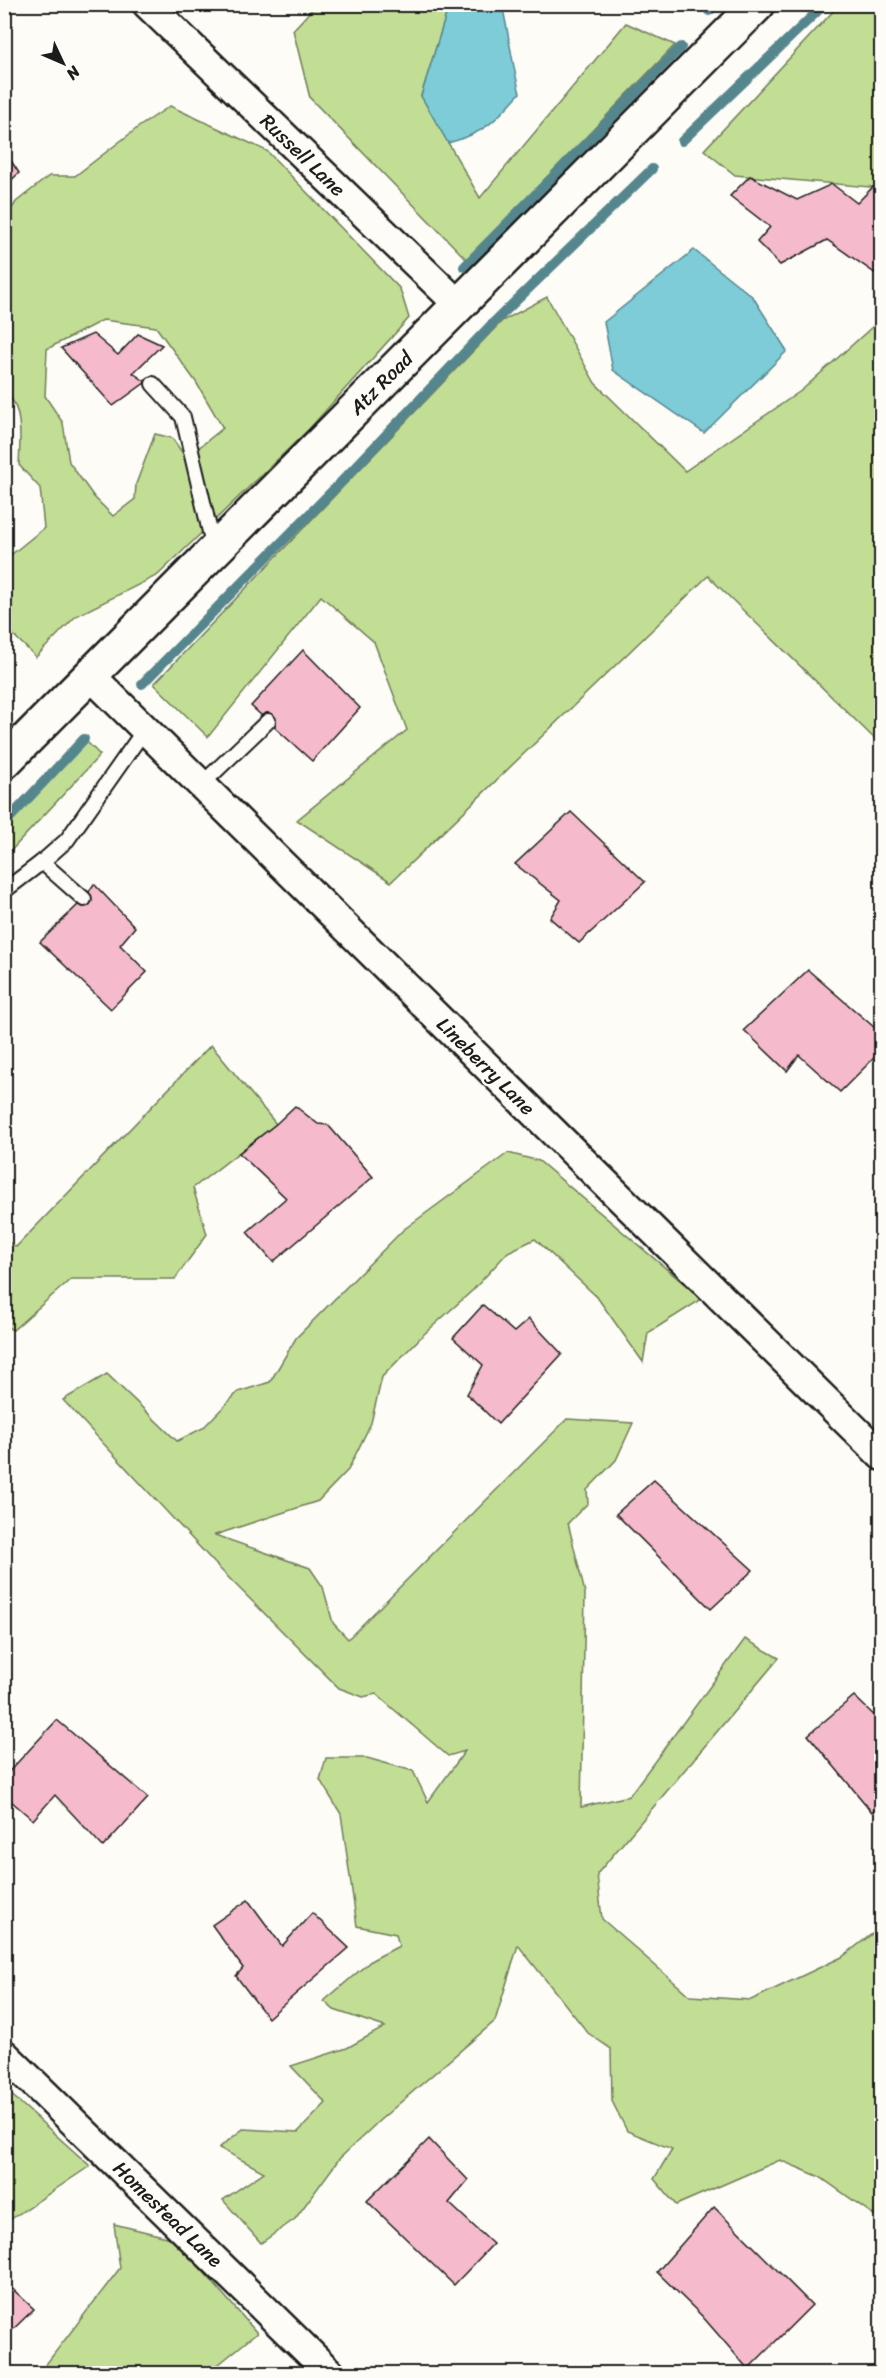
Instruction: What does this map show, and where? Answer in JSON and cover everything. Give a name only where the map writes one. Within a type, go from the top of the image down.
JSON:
[{"type":"street","name":"Russell Lane","points":[[147,4],[459,305]]},
{"type":"street","name":"Atz Road","points":[[4,762],[758,4]]},
{"type":"street","name":"Lineberry Lane","points":[[90,675],[882,1456]]},
{"type":"street","name":"Homestead Lane","points":[[4,2054],[331,2373]]},
{"type":"lane","points":[[153,384],[183,417],[214,551]]},
{"type":"lane","points":[[201,784],[268,721]]},
{"type":"lane","points":[[4,891],[66,840],[145,729]]},
{"type":"lane","points":[[42,862],[84,899]]},
{"type":"green space","points":[[316,5],[449,5],[421,96],[480,198],[626,23],[675,45],[467,260],[310,98],[293,30]]},
{"type":"green space","points":[[839,5],[881,5],[881,188],[735,175],[704,150]]},
{"type":"green space","points":[[170,106],[267,151],[400,289],[409,318],[309,429],[158,575],[76,616],[36,657],[5,627],[5,547],[12,554],[44,528],[40,488],[19,465],[18,416],[15,406],[5,393],[4,221],[16,202],[49,176],[75,176]],"holes":[[[103,320],[156,327],[196,382],[223,428],[186,458],[172,438],[155,434],[136,484],[135,499],[113,516],[94,497],[69,462],[63,423],[45,396],[47,349]]]},
{"type":"green space","points":[[547,297],[595,383],[685,471],[802,390],[881,319],[881,745],[708,576],[391,882],[297,820],[407,730],[374,642],[321,596],[208,737],[154,684],[502,321]]},
{"type":"green space","points":[[84,739],[100,755],[5,857],[5,824]]},
{"type":"green space","points":[[211,1045],[276,1124],[193,1188],[207,1234],[175,1279],[71,1279],[13,1330],[5,1326],[5,1240],[16,1247]]},
{"type":"green space","points":[[508,1153],[539,1161],[702,1299],[648,1333],[643,1362],[597,1297],[535,1239],[508,1252],[473,1290],[423,1335],[382,1377],[371,1423],[348,1470],[318,1501],[215,1535],[310,1568],[323,1587],[333,1623],[348,1639],[567,1419],[633,1423],[616,1460],[587,1490],[588,1503],[568,1523],[585,1593],[581,1807],[629,1796],[745,1639],[779,1658],[597,1874],[602,1919],[690,1996],[751,2000],[842,1957],[881,1927],[882,2119],[875,2129],[881,2148],[881,2220],[820,2177],[780,2160],[676,2205],[654,2179],[672,2149],[627,2131],[612,2101],[611,2049],[588,2033],[518,1945],[495,2021],[380,2120],[339,2159],[295,2219],[261,2243],[223,2200],[264,2172],[219,2148],[243,2129],[298,2132],[326,2103],[291,2066],[347,2048],[385,2027],[334,2010],[324,2001],[372,1960],[399,1946],[396,1934],[357,1926],[341,1814],[320,1780],[326,1758],[367,1758],[413,1771],[428,1802],[465,1751],[448,1756],[376,1694],[363,1697],[339,1688],[220,1569],[63,1400],[107,1374],[177,1441],[203,1428],[238,1392],[270,1382],[296,1338],[403,1230]]},
{"type":"green space","points":[[5,2089],[90,2166],[5,2223]]},
{"type":"green space","points":[[114,2224],[175,2239],[257,2333],[208,2373],[31,2374],[44,2367],[120,2268]]},
{"type":"water","points":[[449,5],[502,5],[520,93],[488,125],[471,135],[448,143],[421,96]]},
{"type":"water","points":[[694,250],[753,297],[787,351],[704,433],[613,370],[604,322]]},
{"type":"building","points":[[4,150],[19,173],[4,187]]},
{"type":"building","points":[[750,176],[797,200],[832,184],[857,203],[873,187],[882,191],[882,278],[827,240],[780,265],[757,242],[770,227],[730,196]]},
{"type":"building","points":[[93,334],[118,355],[138,334],[162,345],[133,373],[146,382],[113,406],[61,348]]},
{"type":"building","points":[[303,650],[360,708],[312,761],[251,706]]},
{"type":"building","points":[[571,812],[645,882],[579,943],[550,918],[561,900],[515,864]]},
{"type":"building","points":[[94,884],[135,927],[120,945],[147,972],[111,1009],[40,942],[84,899]]},
{"type":"building","points":[[808,970],[882,1034],[882,1050],[840,1092],[799,1055],[787,1071],[744,1030]]},
{"type":"building","points":[[295,1106],[318,1124],[328,1125],[373,1177],[273,1262],[247,1232],[286,1198],[239,1153]]},
{"type":"building","points":[[483,1305],[514,1332],[529,1319],[562,1354],[498,1424],[467,1394],[483,1365],[453,1338]]},
{"type":"building","points":[[654,1480],[753,1570],[711,1609],[616,1514]]},
{"type":"building","points":[[854,1696],[882,1723],[882,1801],[872,1812],[808,1735]]},
{"type":"building","points":[[57,1720],[148,1798],[103,1847],[55,1795],[33,1820],[4,1795],[4,1777]]},
{"type":"building","points":[[248,1900],[282,1946],[312,1913],[349,1948],[268,2018],[236,1976],[243,1968],[212,1925]]},
{"type":"building","points":[[429,2139],[468,2180],[449,2203],[493,2244],[454,2285],[367,2201]]},
{"type":"building","points":[[714,2207],[812,2305],[748,2369],[702,2316],[657,2272]]},
{"type":"building","points":[[4,2281],[34,2309],[4,2338]]},
{"type":"waterway","points":[[709,11],[716,4]]},
{"type":"waterway","points":[[682,141],[825,4]]},
{"type":"waterway","points":[[464,267],[681,47]]},
{"type":"waterway","points":[[142,684],[342,481],[493,323],[652,169]]},
{"type":"waterway","points":[[4,824],[84,739]]}]
